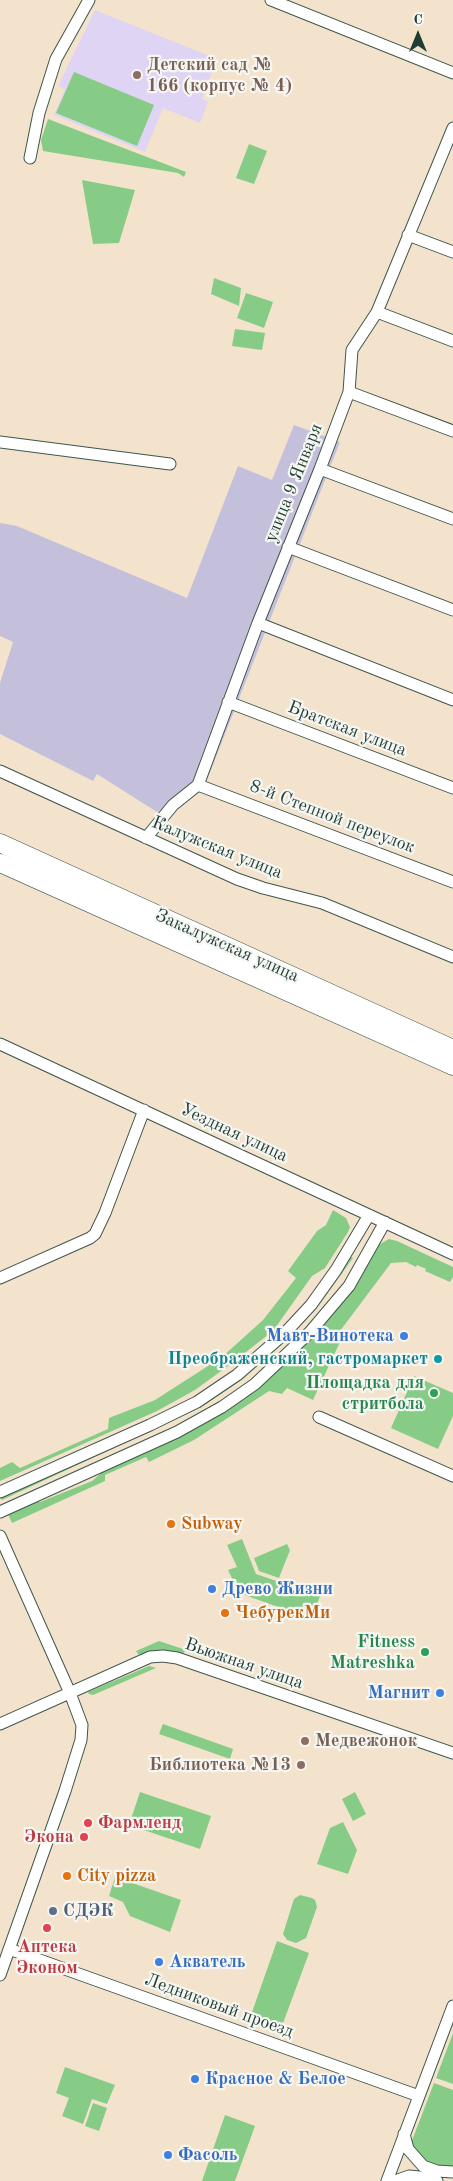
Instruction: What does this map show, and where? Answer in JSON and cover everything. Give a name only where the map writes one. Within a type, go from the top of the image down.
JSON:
[{"type":"highway","name":"Закалужская улица","points":[[0,843],[453,1049]]},
{"type":"highway","points":[[0,863],[453,1066]]},
{"type":"street","points":[[30,158],[40,113],[56,59],[89,0]]},
{"type":"street","points":[[271,0],[453,72]]},
{"type":"street","name":"улица 9 Января","points":[[198,785],[258,623],[349,392],[352,350],[377,312],[408,235],[448,156],[453,128]]},
{"type":"street","points":[[408,235],[453,252]]},
{"type":"street","points":[[377,312],[453,341]]},
{"type":"street","points":[[349,392],[453,430]]},
{"type":"street","points":[[0,442],[170,464]]},
{"type":"street","points":[[320,469],[453,519]]},
{"type":"street","points":[[288,547],[453,610]]},
{"type":"street","points":[[258,623],[453,700]]},
{"type":"street","name":"Братская улица","points":[[228,702],[453,788]]},
{"type":"street","name":"Калужская улица","points":[[0,771],[237,879],[322,903],[453,957]]},
{"type":"street","points":[[146,838],[173,805],[198,785]]},
{"type":"street","name":"8-й Степной переулок","points":[[198,785],[453,882]]},
{"type":"street","name":"Уездная улица","points":[[0,1044],[453,1254]]},
{"type":"street","points":[[0,1278],[90,1238],[95,1234],[105,1213],[144,1110]]},
{"type":"street","points":[[0,1492],[197,1402],[237,1375],[285,1333],[312,1305],[345,1256],[369,1215]]},
{"type":"street","points":[[0,1512],[177,1432],[222,1407],[254,1384],[310,1332],[349,1286],[385,1222]]},
{"type":"street","points":[[319,1417],[453,1476]]},
{"type":"street","points":[[0,1536],[70,1693],[82,1725],[81,1740],[65,1791],[0,1975]]},
{"type":"street","name":"Вьюжная улица","points":[[0,1724],[150,1657],[170,1657],[453,1753]]},
{"type":"street","name":"Ледниковый проезд","points":[[9,1949],[418,2096]]},
{"type":"street","points":[[387,2181],[453,2006]]},
{"type":"street","points":[[404,2134],[408,2149],[423,2166],[437,2171],[453,2172]]},
{"type":"street","points":[[395,2181],[400,2178],[419,2176],[436,2181]]},
{"type":"shaded area","name":"Детский сад № 166 (корпус № 4)","points":[[95,10],[217,59],[202,99],[208,102],[200,123],[163,108],[145,152],[54,115],[65,89],[58,86]]},
{"type":"shaded area","points":[[294,425],[340,442],[205,785],[157,812],[97,774],[93,781],[0,734],[0,683],[13,642],[0,636],[0,523],[17,526],[187,598],[238,466],[272,480]]},
{"type":"green space","points":[[74,72],[154,105],[137,146],[56,113]]},
{"type":"green space","points":[[48,119],[186,172],[184,177],[178,173],[43,151],[41,140]]},
{"type":"green space","points":[[249,144],[267,151],[254,184],[236,178]]},
{"type":"green space","points":[[82,180],[135,190],[119,243],[93,244]]},
{"type":"green space","points":[[214,278],[241,288],[239,306],[211,294]]},
{"type":"green space","points":[[246,293],[273,302],[264,328],[237,318]]},
{"type":"green space","points":[[235,329],[265,333],[262,350],[232,346]]},
{"type":"green space","points":[[333,1210],[346,1218],[350,1227],[348,1232],[325,1268],[312,1276],[273,1331],[195,1390],[157,1411],[0,1481],[0,1468],[12,1462],[20,1468],[108,1429],[109,1418],[155,1400],[222,1357],[263,1320],[296,1278],[288,1271],[317,1231],[326,1225]]},
{"type":"green space","points":[[389,1239],[453,1267],[453,1277],[450,1282],[425,1271],[426,1269],[417,1265],[416,1267],[406,1262],[391,1263],[337,1335],[339,1344],[313,1400],[287,1388],[282,1394],[269,1391],[194,1440],[149,1462],[146,1457],[105,1475],[105,1481],[12,1523],[7,1512],[35,1500],[40,1502],[92,1481],[105,1470],[250,1394],[373,1251]]},
{"type":"green space","points":[[349,1256],[353,1258],[317,1308],[279,1347],[243,1379],[200,1408],[2,1500],[0,1497],[240,1375]]},
{"type":"green space","points":[[414,1376],[453,1393],[453,1416],[438,1449],[391,1428]]},
{"type":"green space","points":[[242,1539],[256,1574],[320,1596],[312,1619],[239,1593],[228,1570],[237,1567],[227,1545]]},
{"type":"green space","points":[[287,1544],[290,1550],[279,1578],[259,1571],[254,1558]]},
{"type":"green space","points":[[159,1641],[186,1650],[182,1655],[140,1656],[136,1651]]},
{"type":"green space","points":[[149,1666],[156,1668],[93,1695],[88,1692]]},
{"type":"green space","points":[[163,1724],[233,1749],[230,1759],[159,1734]]},
{"type":"green space","points":[[140,1792],[211,1816],[200,1849],[129,1825]]},
{"type":"green space","points":[[355,1792],[366,1814],[353,1821],[342,1799]]},
{"type":"green space","points":[[343,1822],[357,1850],[348,1874],[317,1864],[330,1828]]},
{"type":"green space","points":[[115,1877],[181,1900],[170,1932],[130,1916],[123,1902],[109,1896]]},
{"type":"green space","points":[[300,1895],[315,1900],[317,1907],[306,1938],[296,1943],[287,1940],[283,1934],[294,1899]]},
{"type":"green space","points":[[277,1941],[309,1953],[282,2026],[251,2015]]},
{"type":"green space","points":[[453,2033],[453,2084],[436,2078]]},
{"type":"green space","points":[[65,2067],[115,2085],[107,2104],[92,2099],[83,2124],[62,2116],[69,2098],[56,2093]]},
{"type":"green space","points":[[434,2083],[453,2090],[453,2168],[437,2168],[420,2158],[411,2143]]},
{"type":"green space","points":[[93,2103],[107,2108],[99,2131],[85,2126]]},
{"type":"green space","points":[[225,2115],[255,2126],[235,2181],[202,2181]]},
{"type":"place","name":"Детский сад № 166 (корпус № 4)","points":[[137,75]]},
{"type":"place","name":"Мавт-Винотека","points":[[404,1336]]},
{"type":"place","name":"Преображенский, гастромаркет","points":[[438,1359]]},
{"type":"place","name":"Площадка для стритбола","points":[[434,1393]]},
{"type":"place","name":"Subway","points":[[171,1524]]},
{"type":"place","name":"Древо Жизни","points":[[212,1589]]},
{"type":"place","name":"ЧебурекМи","points":[[225,1613]]},
{"type":"place","name":"Fitness Matreshka","points":[[425,1652]]},
{"type":"place","name":"Магнит","points":[[440,1693]]},
{"type":"place","name":"Медвежонок","points":[[305,1741]]},
{"type":"place","name":"Библиотека №13","points":[[301,1765]]},
{"type":"place","name":"Фармленд","points":[[88,1823]]},
{"type":"place","name":"Экона","points":[[84,1837]]},
{"type":"place","name":"City pizza","points":[[67,1876]]},
{"type":"place","name":"СДЭК","points":[[53,1911]]},
{"type":"place","name":"Аптека Эконом","points":[[47,1928]]},
{"type":"place","name":"Акватель","points":[[159,1962]]},
{"type":"place","name":"Красное & Белое","points":[[195,2079]]},
{"type":"place","name":"Фасоль","points":[[168,2155]]}]
